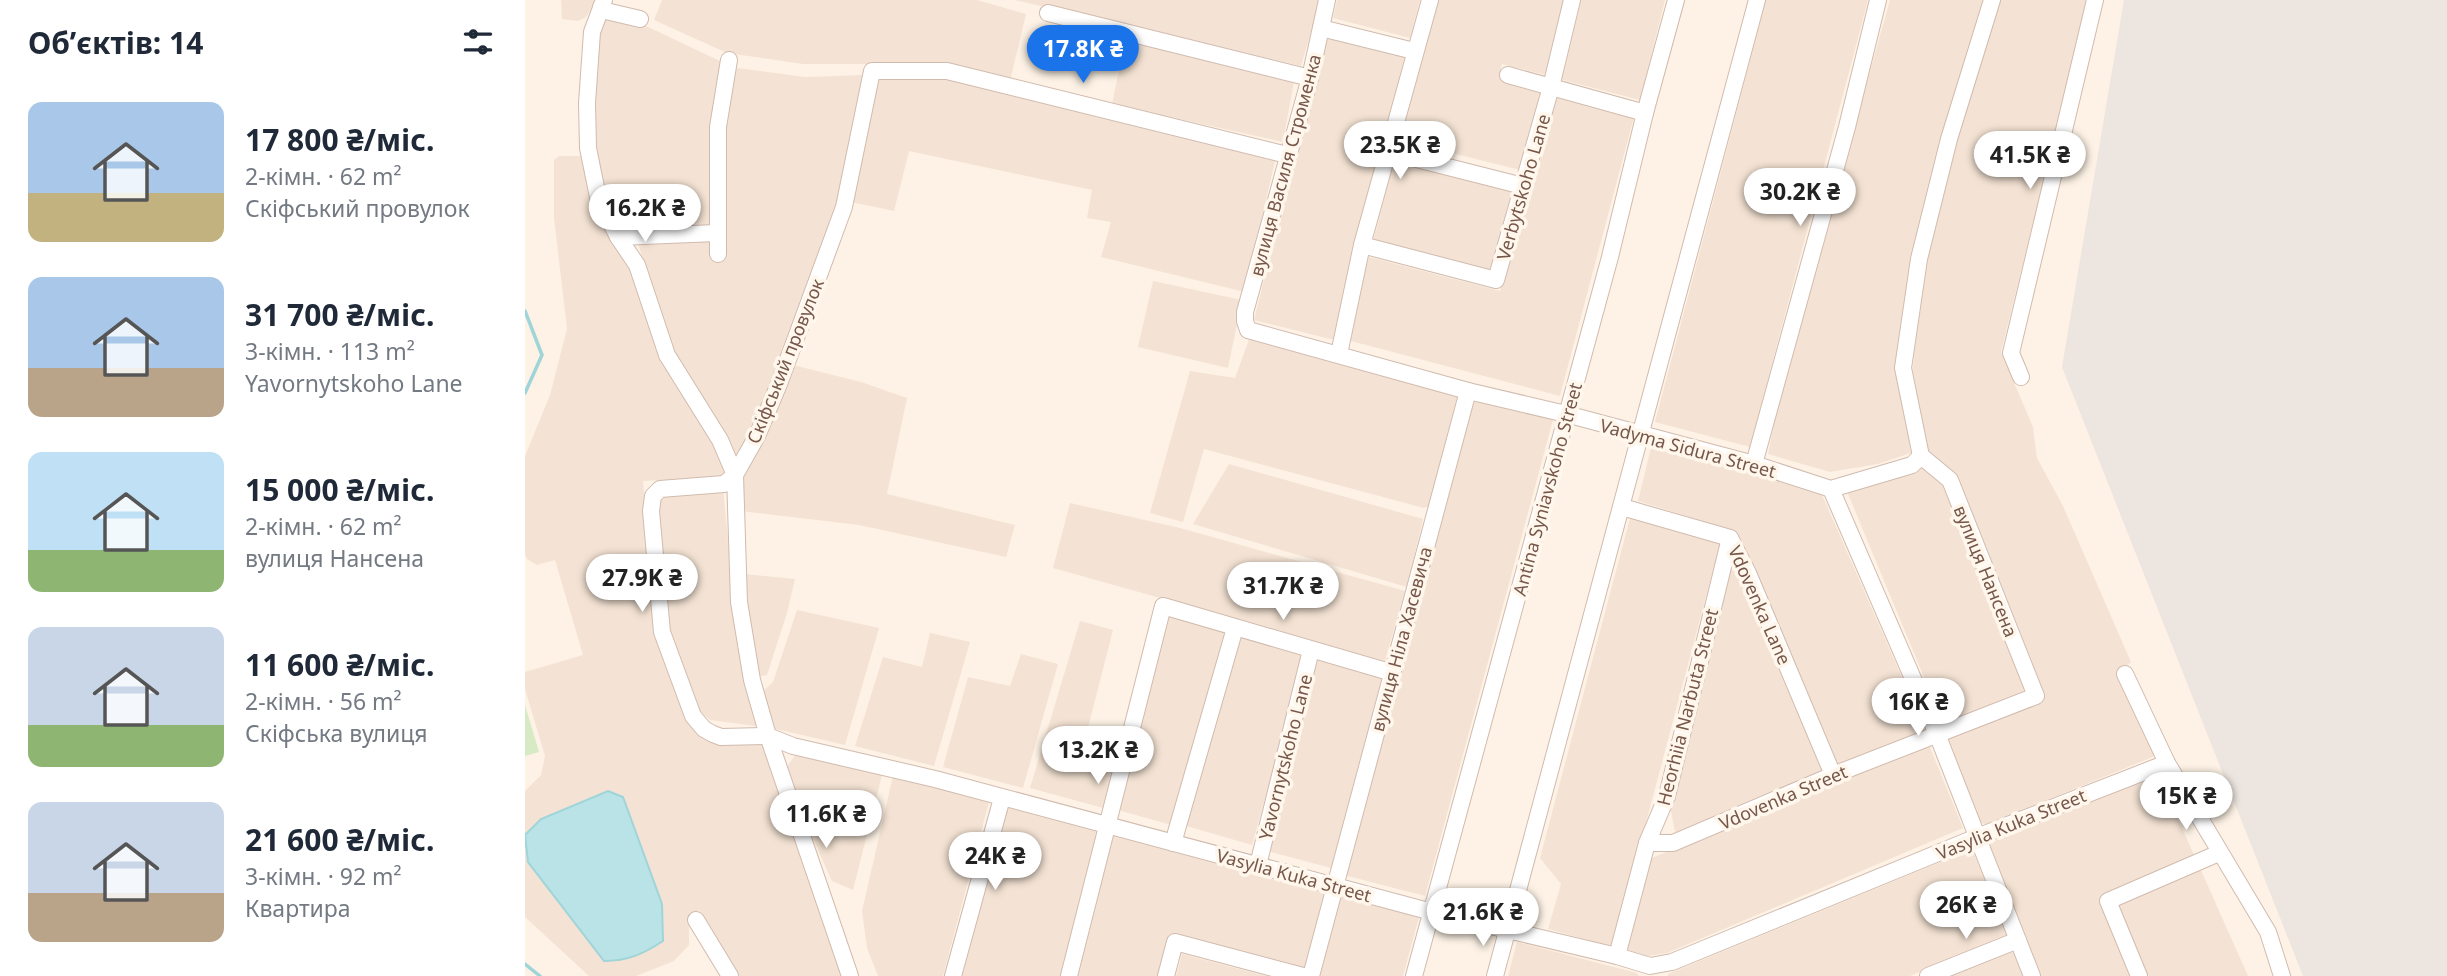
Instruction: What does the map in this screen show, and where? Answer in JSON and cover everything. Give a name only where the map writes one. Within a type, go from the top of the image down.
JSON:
[{"type":"street","name":"вулиця Василя Строменка","points":[[1248,330],[1245,312],[1310,78],[1327,0]]},
{"type":"street","points":[[1339,355],[1362,245],[1430,0]]},
{"type":"street","name":"Verbytskoho Lane","points":[[1362,245],[1496,280],[1551,87],[1572,0]]},
{"type":"street","name":"Antina Syniavskoho Street","points":[[1414,976],[1610,257],[1676,0]]},
{"type":"street","points":[[1495,976],[1757,0]]},
{"type":"street","points":[[1754,464],[1847,127],[1878,0]]},
{"type":"street","points":[[1992,0],[1949,139],[1919,259],[1903,368],[1921,456],[1912,465],[1831,489],[1937,734],[2032,976]]},
{"type":"street","points":[[2021,377],[2011,353],[2095,0]]},
{"type":"street","points":[[602,3],[606,11],[641,19]]},
{"type":"street","points":[[602,3],[592,32],[587,103],[589,148],[598,197],[618,237],[637,265],[667,355],[720,440],[735,475],[739,602],[752,680],[768,736],[850,976]]},
{"type":"street","points":[[1048,13],[1310,78]]},
{"type":"street","points":[[1321,28],[1415,51]]},
{"type":"street","points":[[718,254],[718,127],[729,60]]},
{"type":"street","name":"Скіфський провулок","points":[[735,475],[757,436],[779,384],[844,207],[872,71],[947,71],[1287,155]]},
{"type":"street","points":[[1507,75],[1645,113]]},
{"type":"street","points":[[1389,152],[1523,186]]},
{"type":"street","points":[[618,237],[717,233]]},
{"type":"street","name":"Vadyma Sidura Street","points":[[1248,330],[1468,391],[1754,464],[1831,489]]},
{"type":"street","name":"вулиця Ніла Хасевича","points":[[1311,976],[1468,391]]},
{"type":"street","name":"вулиця Нансена","points":[[1921,456],[1949,480],[2036,696]]},
{"type":"street","points":[[735,475],[724,484],[660,489],[653,496],[651,511],[662,632],[687,704],[703,730],[721,737],[768,736]]},
{"type":"street","name":"Vdovenka Lane","points":[[1622,507],[1730,538],[1748,573],[1833,775]]},
{"type":"street","name":"Heorhiia Narbuta Street","points":[[1617,956],[1647,843],[1667,796],[1730,538]]},
{"type":"street","points":[[1069,976],[1163,606],[1392,673]]},
{"type":"street","points":[[1173,843],[1235,628]]},
{"type":"street","name":"Yavornytskoho Lane","points":[[1258,865],[1311,650]]},
{"type":"street","points":[[2125,674],[2167,763],[2268,932],[2281,976]]},
{"type":"street","name":"Vdovenka Street","points":[[1647,843],[1673,843],[1833,775],[2036,696]]},
{"type":"street","name":"Vasylia Kuka Street","points":[[768,736],[793,746],[879,765],[1107,824],[1335,887],[1617,956],[1652,971],[1977,837],[2167,763]]},
{"type":"street","points":[[953,976],[1002,798]]},
{"type":"street","points":[[2139,976],[2108,901],[2219,853]]},
{"type":"street","points":[[696,920],[730,976]]},
{"type":"street","points":[[1928,976],[2018,940]]},
{"type":"street","points":[[1166,976],[1175,942],[1303,976]]},
{"type":"shaded area","points":[[561,0],[597,0],[586,17],[578,21],[562,19]]},
{"type":"shaded area","points":[[662,0],[977,0],[1026,14],[1010,81],[871,64],[803,64],[727,53],[654,20]]},
{"type":"shaded area","points":[[1015,0],[1318,0],[1320,1],[1301,66]]},
{"type":"shaded area","points":[[1337,0],[1420,0],[1410,38],[1333,18]]},
{"type":"shaded area","points":[[1434,0],[1567,0],[1546,75],[1502,64],[1499,75],[1543,87],[1520,170],[1396,139]]},
{"type":"shaded area","points":[[1579,0],[1665,0],[1640,100],[1559,79]]},
{"type":"shaded area","points":[[1766,0],[1868,0],[1750,447],[1655,422]]},
{"type":"shaded area","points":[[1890,0],[1985,0],[1897,365],[1911,453],[1878,464],[1830,472],[1768,454],[1781,389]]},
{"type":"shaded area","points":[[2001,0],[2088,0],[2001,352],[2033,427],[2037,458],[2063,506],[2131,662],[2117,674],[2155,756],[1986,825],[1979,821],[1945,738],[2043,699],[1955,475],[1927,451],[1913,370],[1916,325],[1926,266],[1956,142]]},
{"type":"shaded area","points":[[2124,0],[2447,0],[2447,976],[2303,976],[2062,367]]},
{"type":"shaded area","points":[[606,13],[644,25],[722,62],[712,226],[619,230],[593,148],[597,35]]},
{"type":"shaded area","points":[[1326,31],[1406,51],[1334,340],[1254,320]]},
{"type":"shaded area","points":[[1126,36],[1295,76],[1283,142],[1112,104]]},
{"type":"shaded area","points":[[737,68],[805,77],[863,75],[846,179],[760,413],[740,456],[731,454],[671,353],[638,243],[710,237],[729,88]]},
{"type":"shaded area","points":[[877,75],[947,75],[1277,152],[1245,292],[1101,257],[1111,222],[1087,218],[1092,190],[909,151],[894,211],[851,202]]},
{"type":"shaded area","points":[[1553,92],[1635,113],[1560,396],[1347,340],[1369,257],[1500,291]]},
{"type":"shaded area","points":[[559,156],[583,156],[625,255],[660,355],[717,443],[725,472],[719,477],[643,481],[656,625],[697,730],[763,738],[845,976],[738,976],[699,910],[689,919],[689,945],[674,961],[636,976],[589,976],[525,917],[525,791],[541,775],[545,756],[525,689],[525,672],[583,655],[555,560],[537,565],[527,559],[525,554],[525,456],[550,395],[567,329],[554,218],[554,160]]},
{"type":"shaded area","points":[[1395,157],[1513,187],[1491,272],[1373,242]]},
{"type":"shaded area","points":[[1153,281],[1242,300],[1228,368],[1138,347]]},
{"type":"shaded area","points":[[1251,334],[1457,397],[1429,506],[1424,508],[1204,449],[1183,522],[1150,513],[1190,371],[1235,378]]},
{"type":"shaded area","points":[[793,365],[861,382],[907,398],[887,494],[1015,525],[1006,557],[859,525],[740,511],[740,476]]},
{"type":"shaded area","points":[[1473,395],[1554,416],[1425,896],[1344,875]]},
{"type":"shaded area","points":[[1651,448],[1820,490],[1925,730],[1837,767],[1735,531],[1638,501]]},
{"type":"shaded area","points":[[1922,463],[1946,480],[2028,689],[1943,723],[1846,489]]},
{"type":"shaded area","points":[[1229,464],[1423,519],[1407,587],[1193,524]]},
{"type":"shaded area","points":[[723,487],[738,650],[758,721],[755,726],[710,720],[699,710],[667,626],[656,512],[660,498],[669,490]]},
{"type":"shaded area","points":[[1070,503],[1180,528],[1405,591],[1385,661],[1053,568]]},
{"type":"shaded area","points":[[1630,518],[1721,540],[1613,947],[1548,929],[1561,884],[1540,858]]},
{"type":"shaded area","points":[[1731,570],[1741,572],[1826,772],[1675,832],[1670,806]]},
{"type":"shaded area","points":[[745,574],[795,579],[767,675],[755,677],[744,602]]},
{"type":"shaded area","points":[[797,610],[879,628],[845,745],[767,727],[761,693],[773,682]]},
{"type":"shaded area","points":[[1169,610],[1230,627],[1175,826],[1114,809]]},
{"type":"shaded area","points":[[1080,621],[1113,630],[1080,759],[1114,768],[1103,808],[1030,788]]},
{"type":"shaded area","points":[[1237,630],[1307,649],[1252,845],[1183,825]]},
{"type":"shaded area","points":[[930,633],[970,642],[934,766],[855,746],[883,657],[922,667]]},
{"type":"shaded area","points":[[1315,652],[1384,670],[1331,868],[1263,850]]},
{"type":"shaded area","points":[[1021,654],[1058,664],[1023,788],[943,767],[968,677],[1010,686]]},
{"type":"shaded area","points":[[1929,745],[1963,828],[1667,953],[1648,956],[1627,950],[1647,860]]},
{"type":"shaded area","points":[[797,753],[882,775],[853,890],[832,881],[794,797],[785,769]]},
{"type":"shaded area","points":[[2158,775],[2195,857],[2102,898],[2133,976],[2041,976],[1987,842]]},
{"type":"shaded area","points":[[893,776],[989,802],[943,976],[878,976],[867,948],[862,911]]},
{"type":"shaded area","points":[[1005,804],[1098,829],[1060,976],[960,976]]},
{"type":"shaded area","points":[[1111,835],[1325,889],[1305,969],[1171,935],[1160,976],[1075,976]]},
{"type":"shaded area","points":[[1972,849],[2007,936],[1910,976],[1668,976],[1668,974]]},
{"type":"shaded area","points":[[2200,868],[2248,976],[2145,976],[2116,904]]},
{"type":"shaded area","points":[[1338,896],[1419,917],[1403,976],[1317,976]]},
{"type":"shaded area","points":[[1517,942],[1637,973],[1639,976],[1508,976]]},
{"type":"shaded area","points":[[2012,947],[2023,976],[1944,976]]},
{"type":"shaded area","points":[[1182,954],[1266,976],[1176,976]]},
{"type":"green space","points":[[525,705],[539,752],[525,756]]},
{"type":"water","points":[[608,791],[623,797],[662,904],[663,941],[635,956],[604,961],[528,862],[525,835],[541,819]]},
{"type":"waterway","points":[[525,311],[542,355],[525,393]]},
{"type":"waterway","points":[[525,964],[540,976]]}]
